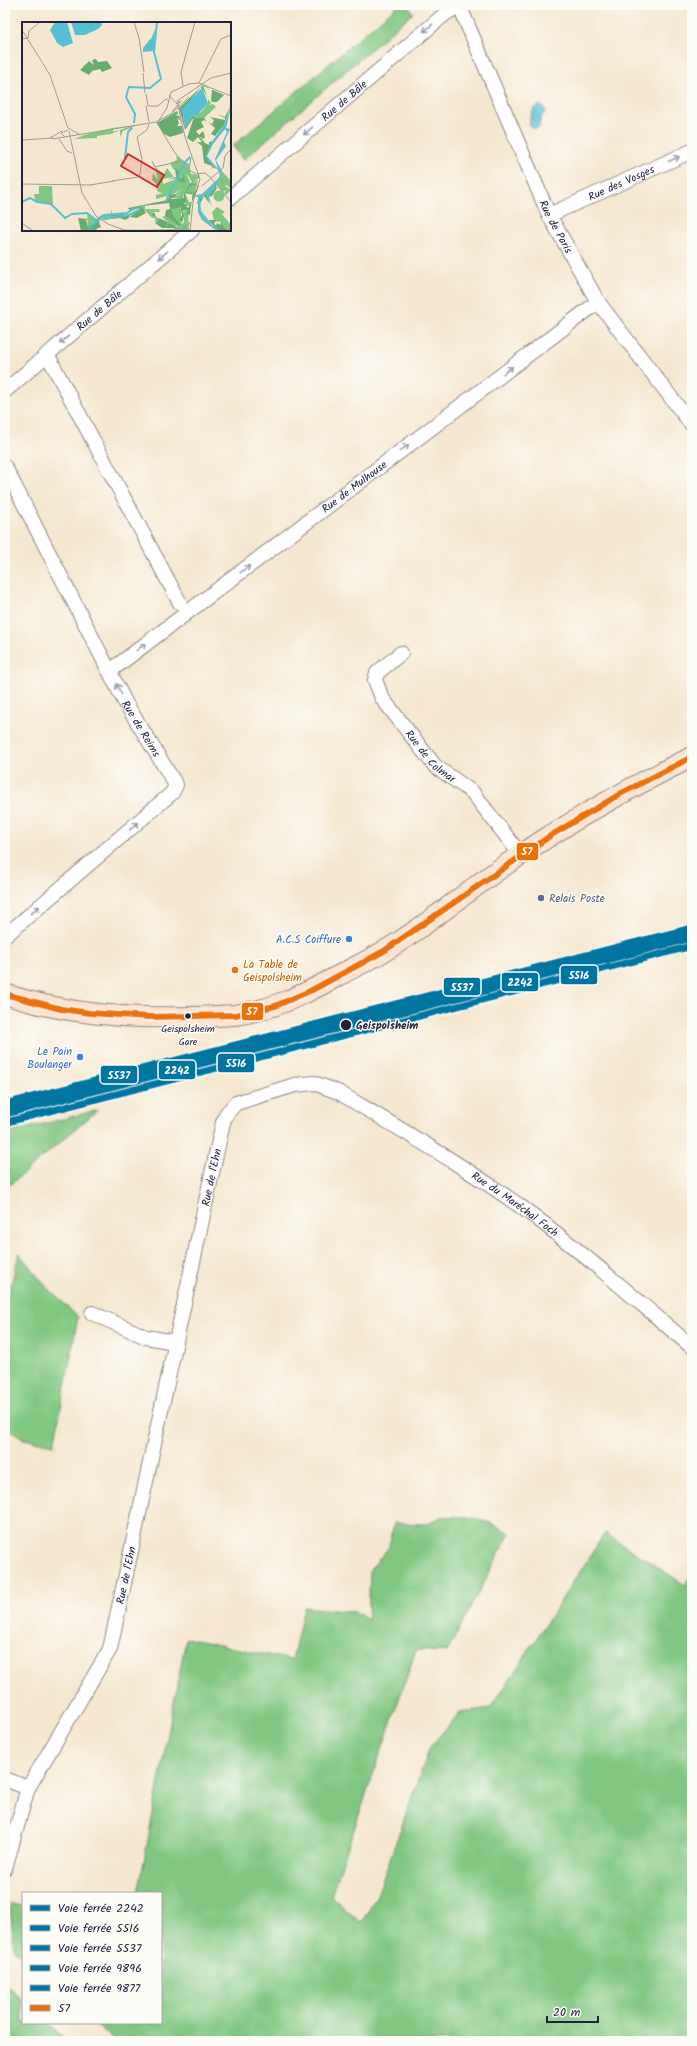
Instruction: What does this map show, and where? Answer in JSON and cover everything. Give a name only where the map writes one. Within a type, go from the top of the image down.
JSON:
[{"type":"main road","points":[[5,994],[38,1005],[56,1009],[141,1017],[208,1016],[250,1013],[265,1009],[299,997],[391,947],[521,855],[606,800],[692,757]]},
{"type":"street","name":"Rue de Bâle","points":[[231,197],[445,14],[459,5]]},
{"type":"street","name":"Rue de Paris","points":[[459,5],[549,215],[598,302],[692,425]]},
{"type":"street","name":"Rue des Vosges","points":[[549,215],[692,150]]},
{"type":"street","name":"Rue de Bâle","points":[[5,391],[191,231]]},
{"type":"street","name":"Rue de Mulhouse","points":[[110,671],[598,302]]},
{"type":"street","points":[[47,354],[180,603]]},
{"type":"street","name":"Rue de Reims","points":[[5,467],[125,702],[174,779],[175,789],[5,936]]},
{"type":"street","name":"Rue de Colmar","points":[[401,653],[377,673],[375,680],[382,698],[435,766],[472,792],[521,855]]},
{"type":"street","name":"Rue de l'Ehn","points":[[5,1868],[28,1788],[110,1650],[223,1122],[227,1113],[236,1103],[242,1100],[306,1083],[322,1084]]},
{"type":"street","name":"Rue du Maréchal Foch","points":[[322,1084],[338,1092],[446,1158],[524,1209],[579,1251],[692,1347]]},
{"type":"street","points":[[92,1313],[146,1337],[175,1342]]},
{"type":"street","points":[[5,1779],[28,1788]]},
{"type":"green space","points":[[398,5],[407,5],[413,13],[243,160],[233,146]]},
{"type":"green space","points":[[98,1110],[5,1189],[5,1134]]},
{"type":"green space","points":[[19,1253],[42,1282],[78,1317],[54,1445],[24,1439],[5,1426],[5,1310]]},
{"type":"green space","points":[[441,1517],[470,1517],[492,1524],[510,1533],[447,1652],[416,1650],[331,1896],[361,1923],[376,1898],[430,1747],[460,1712],[491,1708],[605,1533],[685,1585],[692,1573],[692,2041],[115,2041],[96,2024],[162,2024],[162,1892],[138,1892],[186,1638],[292,1660],[304,1607],[356,1612],[368,1620],[370,1570],[389,1547],[394,1523],[428,1524]]},
{"type":"green space","points":[[10,1904],[22,1906],[22,1956],[14,1949]]},
{"type":"green space","points":[[5,1984],[22,1999],[22,2024],[48,2024],[67,2041],[5,2041]]},
{"type":"water","points":[[540,105],[546,111],[540,119],[539,127],[534,129],[530,125],[530,119],[533,111]]},
{"type":"rail line","name":"5537","points":[[5,1104],[692,928]]},
{"type":"rail line","name":"9896","points":[[5,1106],[690,930]]},
{"type":"rail line","name":"9877","points":[[7,1112],[692,936]]},
{"type":"rail line","name":"2242","points":[[5,1114],[692,938]]},
{"type":"rail line","name":"5516","points":[[7,1122],[692,946]]},
{"type":"transit line","name":"57","points":[[5,994],[61,1009],[90,1013],[148,1017],[235,1015],[275,1006],[312,990],[384,951],[550,836],[620,794],[692,757]]},
{"type":"place","name":"Relais Poste","points":[[541,898]]},
{"type":"place","name":"A.C.S Coiffure","points":[[349,939]]},
{"type":"place","name":"La Table de Geispolsheim","points":[[235,970]]},
{"type":"place","name":"Geispolsheim Gare","points":[[188,1016]]},
{"type":"place","name":"Geispolsheim","points":[[346,1025]]},
{"type":"place","name":"Le Pain Boulanger","points":[[80,1057]]}]
